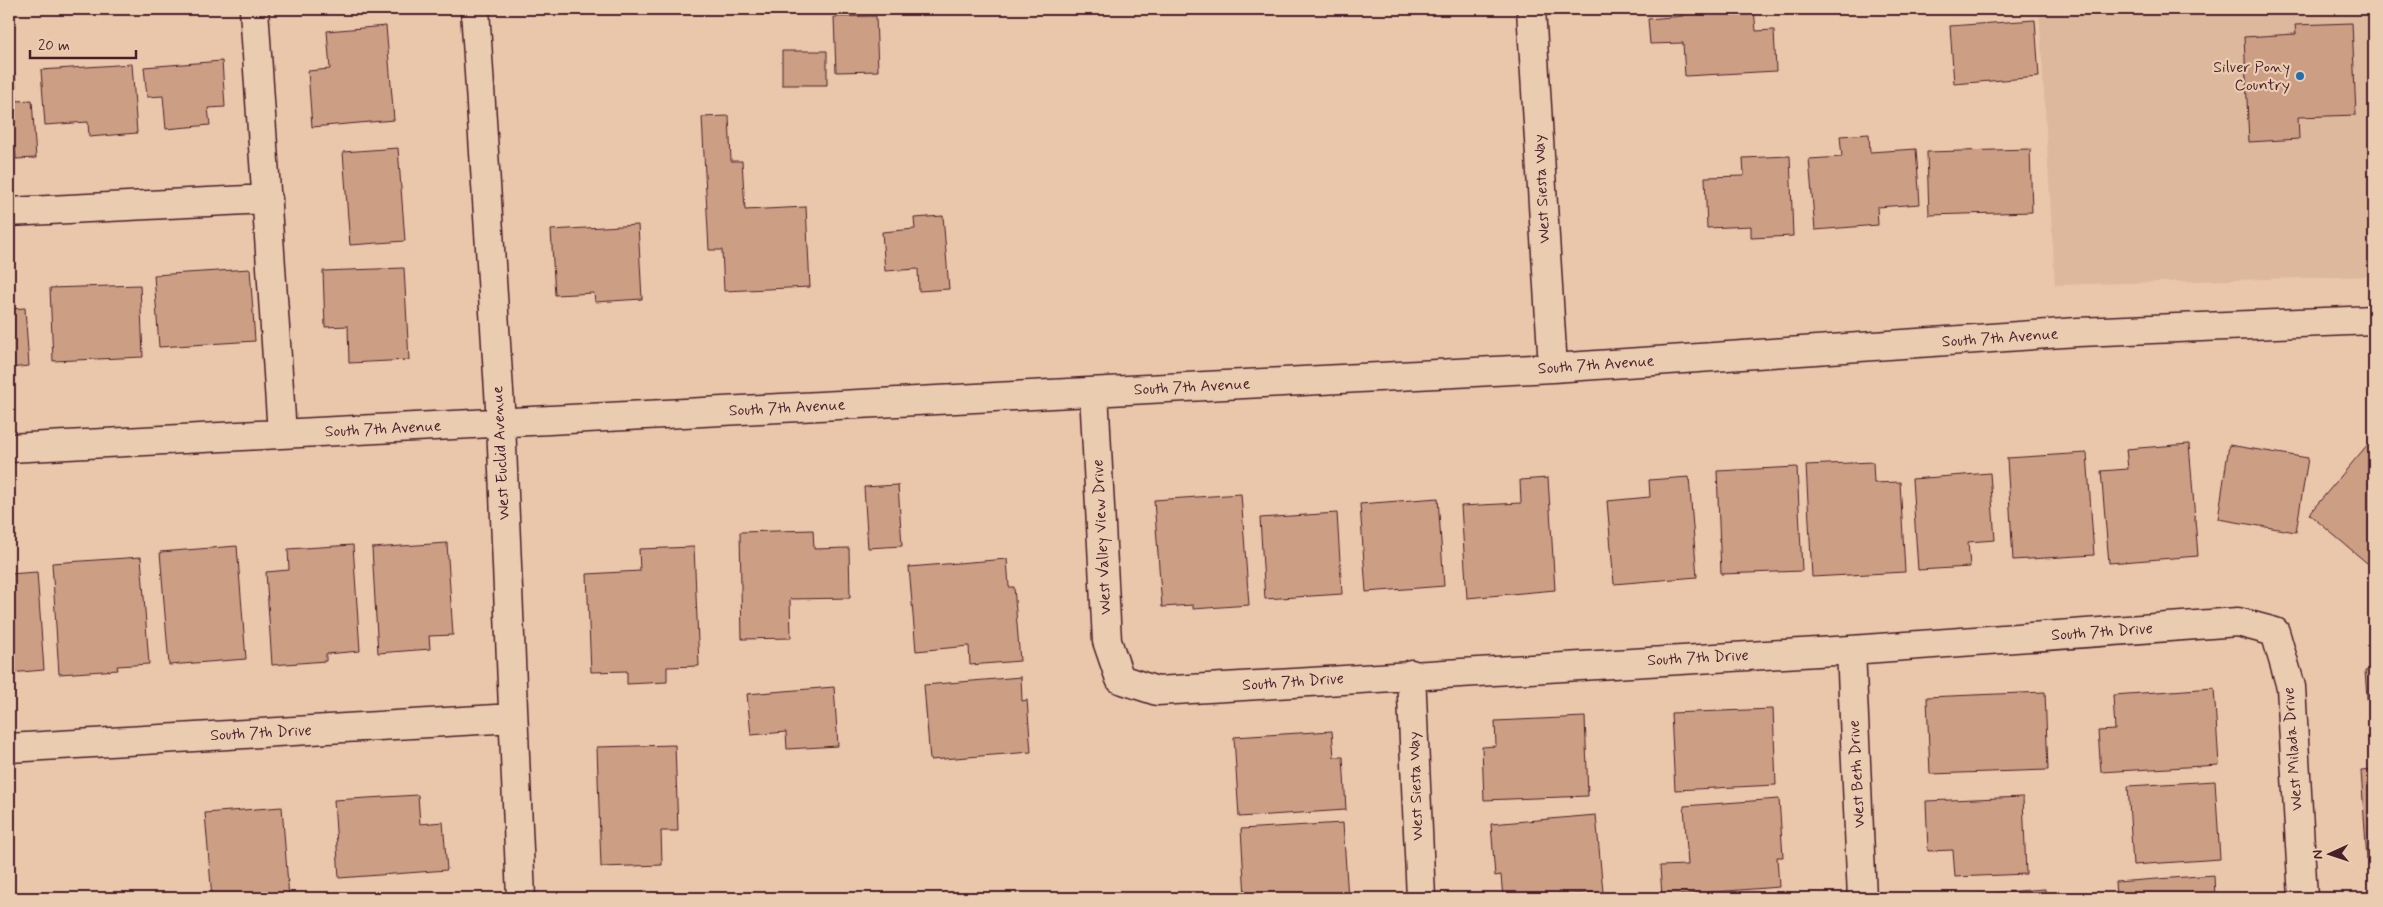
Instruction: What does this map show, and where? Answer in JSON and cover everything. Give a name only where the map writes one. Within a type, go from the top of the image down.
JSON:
[{"type":"street","points":[[254,9],[282,434]]},
{"type":"street","name":"West Euclid Avenue","points":[[475,9],[501,423],[521,898]]},
{"type":"street","name":"West Siesta Way","points":[[1532,9],[1553,368]]},
{"type":"street","points":[[9,212],[268,199]]},
{"type":"street","name":"South 7th Avenue","points":[[9,448],[1553,368],[2078,332],[2374,320]]},
{"type":"street","name":"West Valley View Drive","points":[[1094,392],[1107,641],[1120,679]]},
{"type":"street","name":"South 7th Drive","points":[[1120,679],[1157,691],[1411,674],[1851,650],[2238,622],[2275,632]]},
{"type":"street","name":"West Milada Drive","points":[[2275,632],[2291,687],[2303,898]]},
{"type":"street","name":"West Beth Drive","points":[[1851,650],[1862,898]]},
{"type":"street","name":"West Siesta Way","points":[[1411,674],[1421,898]]},
{"type":"street","name":"South 7th Drive","points":[[9,748],[513,718]]},
{"type":"shaded area","points":[[2039,9],[2374,9],[2374,276],[2055,285]]},
{"type":"building","points":[[1683,9],[1754,9],[1756,31],[1774,30],[1776,71],[1685,76],[1683,43],[1650,44],[1648,19],[1683,16]]},
{"type":"building","points":[[876,16],[878,71],[836,72],[834,17]]},
{"type":"building","points":[[2035,20],[2039,77],[1954,84],[1950,26]]},
{"type":"building","name":"Silver Pony Country","points":[[2352,23],[2356,115],[2298,117],[2299,139],[2249,142],[2244,37],[2296,34],[2295,25]]},
{"type":"building","points":[[386,26],[394,120],[312,127],[308,71],[330,69],[327,31]]},
{"type":"building","points":[[782,51],[827,51],[827,85],[782,85]]},
{"type":"building","points":[[222,61],[225,107],[208,108],[210,125],[166,129],[163,96],[147,97],[144,67]]},
{"type":"building","points":[[132,64],[137,133],[89,137],[88,122],[45,125],[41,70]]},
{"type":"building","points":[[9,74],[15,74],[17,101],[32,100],[36,158],[16,159],[15,148],[9,148]]},
{"type":"building","points":[[729,116],[731,161],[742,161],[745,210],[806,207],[810,287],[724,291],[722,250],[709,250],[702,117]]},
{"type":"building","points":[[1869,134],[1870,152],[1916,149],[1920,204],[1877,207],[1878,225],[1815,230],[1809,159],[1842,157],[1840,136]]},
{"type":"building","points":[[398,148],[405,241],[350,245],[343,152]]},
{"type":"building","points":[[2030,149],[2032,212],[1929,215],[1927,152]]},
{"type":"building","points":[[1790,156],[1793,236],[1751,238],[1751,226],[1707,228],[1705,177],[1744,176],[1743,158]]},
{"type":"building","points":[[943,216],[949,289],[919,291],[918,269],[885,271],[882,232],[915,229],[914,218]]},
{"type":"building","points":[[638,225],[642,299],[595,302],[594,293],[555,295],[551,230]]},
{"type":"building","points":[[404,268],[409,360],[349,363],[348,326],[325,327],[323,271]]},
{"type":"building","points":[[250,269],[255,341],[159,347],[154,275]]},
{"type":"building","points":[[140,285],[143,357],[53,361],[50,288]]},
{"type":"building","points":[[25,308],[29,366],[9,368],[9,309]]},
{"type":"building","points":[[2374,437],[2374,554],[2367,563],[2309,514]]},
{"type":"building","points":[[2189,444],[2198,556],[2109,563],[2101,471],[2128,469],[2126,449]]},
{"type":"building","points":[[2229,445],[2308,458],[2296,532],[2218,519]]},
{"type":"building","points":[[2087,453],[2094,555],[2013,560],[2007,458]]},
{"type":"building","points":[[1873,462],[1874,483],[1900,482],[1905,572],[1812,577],[1806,465]]},
{"type":"building","points":[[1797,467],[1802,571],[1721,574],[1717,471]]},
{"type":"building","points":[[1990,473],[1995,540],[1968,542],[1970,567],[1918,570],[1912,479]]},
{"type":"building","points":[[1689,477],[1697,577],[1614,584],[1607,501],[1650,497],[1649,480]]},
{"type":"building","points":[[1548,478],[1555,590],[1467,598],[1461,506],[1521,503],[1520,480]]},
{"type":"building","points":[[898,485],[902,546],[868,548],[864,487]]},
{"type":"building","points":[[1241,494],[1249,605],[1193,609],[1193,605],[1162,607],[1154,500]]},
{"type":"building","points":[[1438,498],[1444,586],[1366,592],[1360,504]]},
{"type":"building","points":[[1337,513],[1342,594],[1265,599],[1260,518]]},
{"type":"building","points":[[813,530],[814,549],[849,548],[850,598],[790,599],[791,638],[742,639],[740,532]]},
{"type":"building","points":[[447,543],[453,635],[429,636],[430,649],[378,653],[372,548]]},
{"type":"building","points":[[353,545],[360,651],[326,654],[326,661],[272,665],[266,572],[289,570],[288,549]]},
{"type":"building","points":[[237,546],[246,659],[169,665],[160,552]]},
{"type":"building","points":[[694,547],[699,666],[667,667],[667,682],[627,684],[627,671],[591,672],[587,574],[640,571],[639,549]]},
{"type":"building","points":[[141,557],[149,664],[117,666],[118,670],[59,674],[52,563]]},
{"type":"building","points":[[1007,559],[1009,587],[1014,587],[1020,661],[970,665],[969,646],[916,651],[909,567]]},
{"type":"building","points":[[37,572],[44,670],[9,673],[9,574]]},
{"type":"building","points":[[2374,670],[2374,748],[2371,748],[2365,671]]},
{"type":"building","points":[[1021,677],[1022,701],[1027,700],[1031,752],[930,760],[924,685]]},
{"type":"building","points":[[834,687],[838,746],[787,749],[786,732],[751,735],[747,694]]},
{"type":"building","points":[[2214,688],[2219,765],[2101,772],[2098,731],[2115,730],[2113,695]]},
{"type":"building","points":[[2045,692],[2048,770],[1930,774],[1927,697]]},
{"type":"building","points":[[1773,709],[1776,785],[1675,790],[1671,713]]},
{"type":"building","points":[[1585,717],[1588,796],[1484,800],[1482,747],[1496,746],[1495,721]]},
{"type":"building","points":[[1332,731],[1334,757],[1343,757],[1346,810],[1239,817],[1234,737]]},
{"type":"building","points":[[675,745],[678,831],[661,831],[662,865],[601,867],[597,747]]},
{"type":"building","points":[[2374,770],[2374,859],[2367,860],[2361,771]]},
{"type":"building","points":[[2215,781],[2220,859],[2133,865],[2128,786]]},
{"type":"building","points":[[418,795],[420,824],[443,822],[447,870],[339,878],[334,800]]},
{"type":"building","points":[[2023,797],[2026,874],[1955,877],[1953,850],[1928,851],[1926,801]]},
{"type":"building","points":[[1779,799],[1783,857],[1777,857],[1779,887],[1662,896],[1660,866],[1688,865],[1684,806]]},
{"type":"building","points":[[282,807],[289,898],[212,898],[205,813]]},
{"type":"building","points":[[1596,815],[1603,892],[1503,898],[1501,875],[1495,876],[1491,824]]},
{"type":"building","points":[[1343,823],[1348,898],[1245,898],[1241,829]]},
{"type":"building","points":[[2214,875],[2215,898],[2116,898],[2115,882]]},
{"type":"building","points":[[2045,889],[2045,898],[1947,898],[1947,896]]},
{"type":"place","name":"Silver Pony Country","points":[[2300,76]]}]
